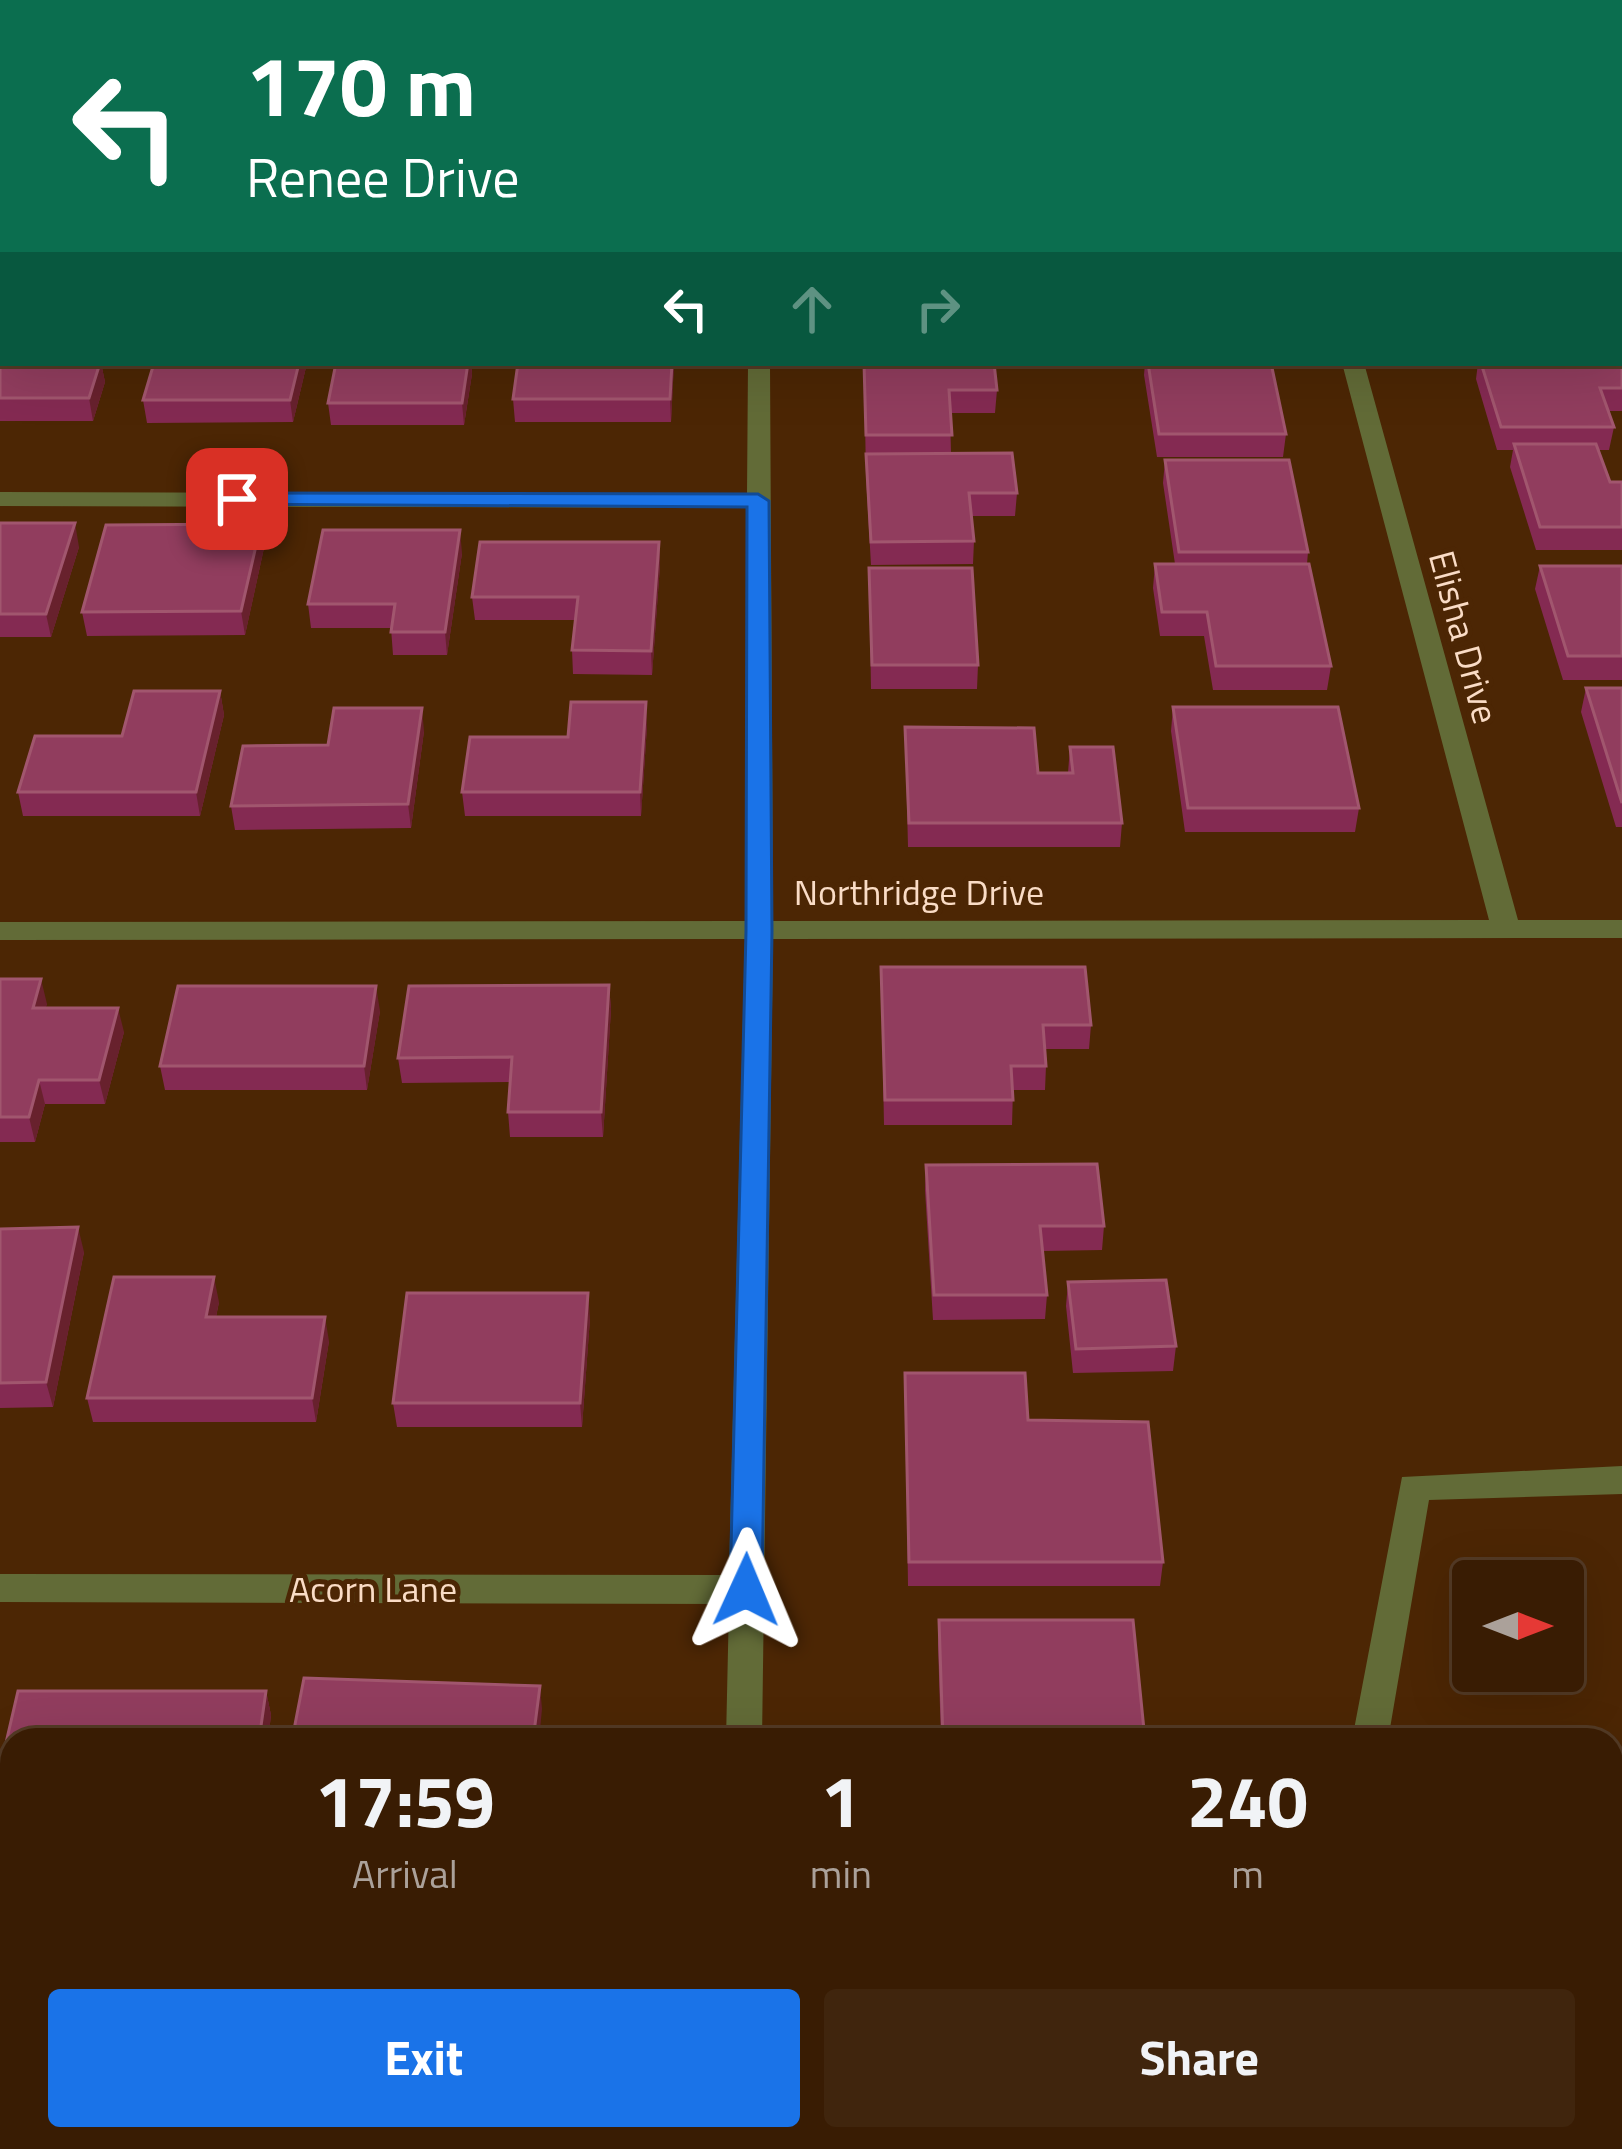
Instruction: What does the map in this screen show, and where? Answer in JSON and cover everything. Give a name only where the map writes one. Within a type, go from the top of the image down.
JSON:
[{"type":"street","points":[[744,1728],[759,931],[760,366]]},
{"type":"street","name":"Elisha Drive","points":[[1354,366],[1506,929]]},
{"type":"street","points":[[0,499],[758,501]]},
{"type":"street","name":"Northridge Drive","points":[[0,931],[1622,929]]},
{"type":"street","points":[[1372,1728],[1414,1487],[1622,1480]]},
{"type":"street","name":"Acorn Lane","points":[[0,1588],[746,1590]]},
{"type":"building","points":[[0,366],[99,366],[89,398],[0,398]]},
{"type":"building","points":[[153,366],[298,366],[290,400],[143,400]]},
{"type":"building","points":[[335,366],[468,366],[462,403],[328,403]]},
{"type":"building","points":[[518,366],[672,366],[670,399],[513,399]]},
{"type":"building","points":[[864,366],[994,366],[997,390],[949,390],[952,435],[866,435]]},
{"type":"building","points":[[1148,366],[1272,366],[1286,434],[1159,434]]},
{"type":"building","points":[[1482,366],[1622,366],[1622,388],[1600,388],[1614,427],[1501,427]]},
{"type":"building","points":[[1514,444],[1596,444],[1610,482],[1622,482],[1622,527],[1540,527]]},
{"type":"building","points":[[1012,453],[1017,493],[969,493],[974,541],[871,542],[866,454]]},
{"type":"building","points":[[1165,460],[1289,460],[1308,552],[1179,552]]},
{"type":"building","points":[[0,523],[75,523],[46,614],[0,614]]},
{"type":"building","points":[[261,524],[241,611],[82,612],[106,525]]},
{"type":"building","points":[[323,530],[460,530],[445,632],[391,632],[395,604],[308,604]]},
{"type":"building","points":[[480,542],[659,542],[651,651],[572,650],[578,597],[472,597]]},
{"type":"building","points":[[1155,564],[1309,564],[1331,666],[1216,666],[1207,612],[1162,612]]},
{"type":"building","points":[[1540,566],[1622,566],[1622,656],[1568,656]]},
{"type":"building","points":[[869,568],[972,568],[978,665],[872,665]]},
{"type":"building","points":[[1586,688],[1622,688],[1622,803]]},
{"type":"building","points":[[134,691],[220,691],[196,792],[18,792],[35,736],[122,736]]},
{"type":"building","points":[[571,702],[646,702],[640,792],[462,792],[470,737],[568,737]]},
{"type":"building","points":[[1173,707],[1338,707],[1359,808],[1188,808]]},
{"type":"building","points":[[334,708],[422,708],[408,804],[231,806],[243,746],[328,745]]},
{"type":"building","points":[[905,727],[1034,728],[1038,773],[1073,773],[1070,747],[1113,747],[1122,823],[909,823]]},
{"type":"building","points":[[881,967],[1085,967],[1091,1025],[1043,1025],[1046,1066],[1011,1066],[1013,1100],[885,1100]]},
{"type":"building","points":[[0,979],[41,979],[33,1008],[118,1008],[99,1080],[39,1080],[29,1117],[0,1117]]},
{"type":"building","points":[[609,985],[601,1112],[508,1112],[512,1057],[398,1058],[409,986]]},
{"type":"building","points":[[178,986],[376,986],[364,1066],[160,1066]]},
{"type":"building","points":[[1097,1164],[1104,1226],[1040,1226],[1047,1295],[934,1295],[926,1165]]},
{"type":"building","points":[[78,1227],[46,1382],[0,1383],[0,1229]]},
{"type":"building","points":[[114,1277],[214,1277],[206,1317],[325,1317],[312,1398],[87,1398]]},
{"type":"building","points":[[1166,1280],[1176,1346],[1076,1349],[1068,1282]]},
{"type":"building","points":[[407,1293],[588,1293],[580,1403],[393,1403]]},
{"type":"building","points":[[905,1373],[1025,1373],[1028,1420],[1148,1422],[1163,1562],[909,1562]]},
{"type":"building","points":[[939,1620],[1133,1620],[1144,1728],[943,1728]]},
{"type":"building","points":[[304,1678],[540,1686],[535,1728],[294,1728]]},
{"type":"building","points":[[18,1691],[266,1691],[261,1728],[9,1728]]},
{"type":"route","points":[[237,499],[758,501],[759,931],[746,1590]]}]
